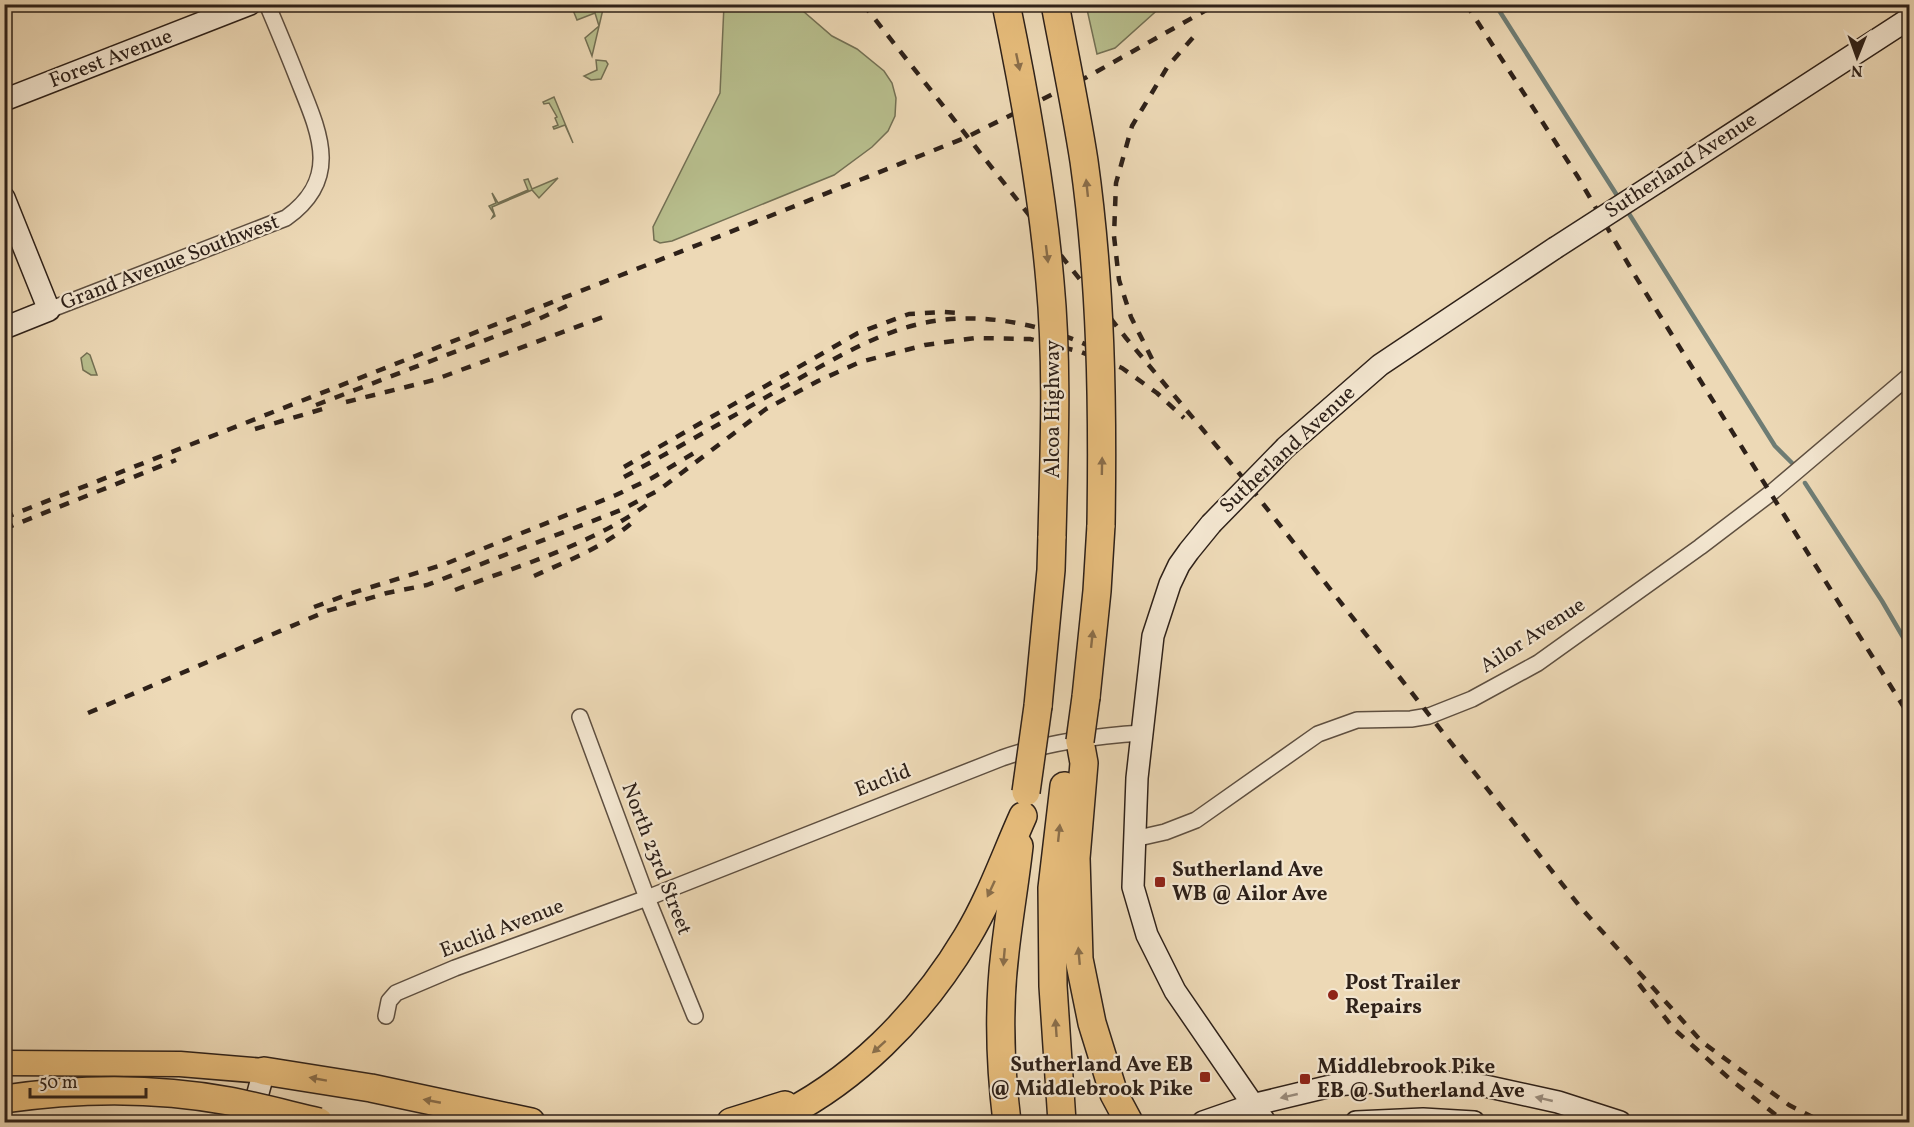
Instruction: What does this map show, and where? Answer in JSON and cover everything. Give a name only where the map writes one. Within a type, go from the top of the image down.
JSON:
[{"type":"highway","name":"Alcoa Highway","points":[[1006,4],[1038,176],[1051,284],[1055,390],[1052,570],[1038,706],[1024,804]]},
{"type":"highway","points":[[1055,4],[1084,161],[1095,270],[1103,435],[1097,591],[1086,697],[1080,741],[1068,758],[1073,785],[1079,959],[1092,1023],[1114,1094],[1128,1122]]},
{"type":"highway","points":[[1062,1115],[1053,986],[1052,888],[1073,785]]},
{"type":"highway","points":[[770,1122],[823,1091],[860,1064],[903,1025],[934,986],[968,936],[992,888],[1024,804]]},
{"type":"highway","points":[[1007,1122],[1001,1071],[1000,1015],[1005,952],[1024,804]]},
{"type":"highway","points":[[264,1071],[371,1088],[531,1122]]},
{"type":"highway","points":[[4,1099],[44,1093],[103,1089],[176,1094],[229,1101],[319,1122]]},
{"type":"highway","points":[[731,1122],[823,1091]]},
{"type":"main road","points":[[4,1063],[180,1064],[264,1071]]},
{"type":"street","name":"Forest Avenue","points":[[4,100],[250,4]]},
{"type":"street","name":"Grand Avenue Southwest","points":[[4,328],[286,218],[302,207],[312,194],[318,179],[322,146],[267,4]]},
{"type":"street","name":"Sutherland Avenue","points":[[1265,1122],[1175,991],[1147,935],[1134,887],[1134,839],[1142,733],[1153,636],[1170,584],[1179,565],[1211,524],[1286,447],[1380,365],[1555,248],[1910,18]]},
{"type":"street","points":[[4,198],[49,310]]},
{"type":"street","name":"Ailor Avenue","points":[[1134,839],[1164,832],[1196,820],[1318,734],[1357,720],[1411,719],[1430,716],[1472,699],[1538,663],[1691,554],[1762,500],[1910,375]]},
{"type":"street","name":"North 23rd Street","points":[[580,717],[647,898],[695,1016]]},
{"type":"street","name":"Euclid","points":[[647,898],[894,799],[1023,751],[1085,737],[1142,733]]},
{"type":"street","name":"Euclid Avenue","points":[[386,1016],[389,1000],[396,993],[455,968],[647,898]]},
{"type":"street","points":[[249,1122],[264,1071]]},
{"type":"street","points":[[1203,1122],[1252,1105],[1335,1085],[1412,1079],[1485,1086],[1558,1102],[1620,1122]]},
{"type":"street","points":[[1356,1122],[1423,1119],[1474,1122]]},
{"type":"green space","points":[[1086,4],[1163,5],[1115,48],[1097,54]]},
{"type":"green space","points":[[571,5],[604,5],[592,56],[585,38],[599,26],[595,13],[577,20]]},
{"type":"green space","points":[[724,5],[796,5],[832,36],[857,49],[884,71],[892,83],[896,98],[895,116],[888,131],[872,147],[834,175],[672,241],[660,243],[654,240],[653,227],[720,93]]},
{"type":"green space","points":[[596,60],[606,61],[608,64],[601,79],[591,80],[584,76],[597,70]]},
{"type":"green space","points":[[554,97],[573,143],[565,125],[554,129],[553,127],[558,125],[555,118],[557,117],[549,103],[544,104],[543,102]]},
{"type":"green space","points":[[558,178],[539,198],[532,190],[492,207],[495,216],[492,218],[494,214],[489,206],[496,203],[492,193],[498,203],[528,190],[524,180],[528,179],[532,189]]},
{"type":"green space","points":[[87,353],[90,355],[97,375],[91,375],[83,370],[81,358]]},
{"type":"waterway","points":[[1495,4],[1620,200]]},
{"type":"waterway","points":[[1626,209],[1775,446],[1792,463]]},
{"type":"waterway","points":[[1805,483],[1882,601],[1910,649]]},
{"type":"railway","points":[[863,4],[1126,338],[1235,468],[1581,908],[1702,1042],[1789,1105],[1822,1122]]},
{"type":"railway","points":[[4,518],[967,137],[1087,77],[1217,4]]},
{"type":"railway","points":[[1466,4],[1578,177],[1634,274],[1910,717]]},
{"type":"railway","points":[[1152,359],[1131,317],[1119,280],[1114,236],[1116,183],[1132,126],[1168,66],[1196,34]]},
{"type":"railway","points":[[316,405],[530,323],[575,302]]},
{"type":"railway","points":[[624,467],[858,333],[909,314],[960,313]]},
{"type":"railway","points":[[346,402],[434,380],[611,314]]},
{"type":"railway","points":[[624,477],[845,353],[881,336],[919,324],[968,318],[1017,323],[1041,328],[1109,355]]},
{"type":"railway","points":[[88,713],[327,611],[387,593],[427,585],[621,510],[659,490],[766,409],[860,362],[925,345],[975,338],[1030,339],[1081,352],[1122,368],[1157,393],[1184,418]]},
{"type":"railway","points":[[255,429],[326,408]]},
{"type":"railway","points":[[314,607],[445,564],[616,495],[652,478],[699,450]]},
{"type":"railway","points":[[4,529],[176,460]]},
{"type":"railway","points":[[455,590],[583,541],[631,515],[653,500]]},
{"type":"railway","points":[[534,576],[600,545],[636,519]]},
{"type":"railway","points":[[1639,984],[1674,1029],[1731,1080],[1785,1122]]},
{"type":"place","name":"Sutherland Ave WB @ Ailor Ave","points":[[1160,882]]},
{"type":"place","name":"Post Trailer Repairs","points":[[1333,995]]},
{"type":"place","name":"Sutherland Ave EB @ Middlebrook Pike","points":[[1205,1077]]},
{"type":"place","name":"Middlebrook Pike EB @ Sutherland Ave","points":[[1305,1079]]}]
